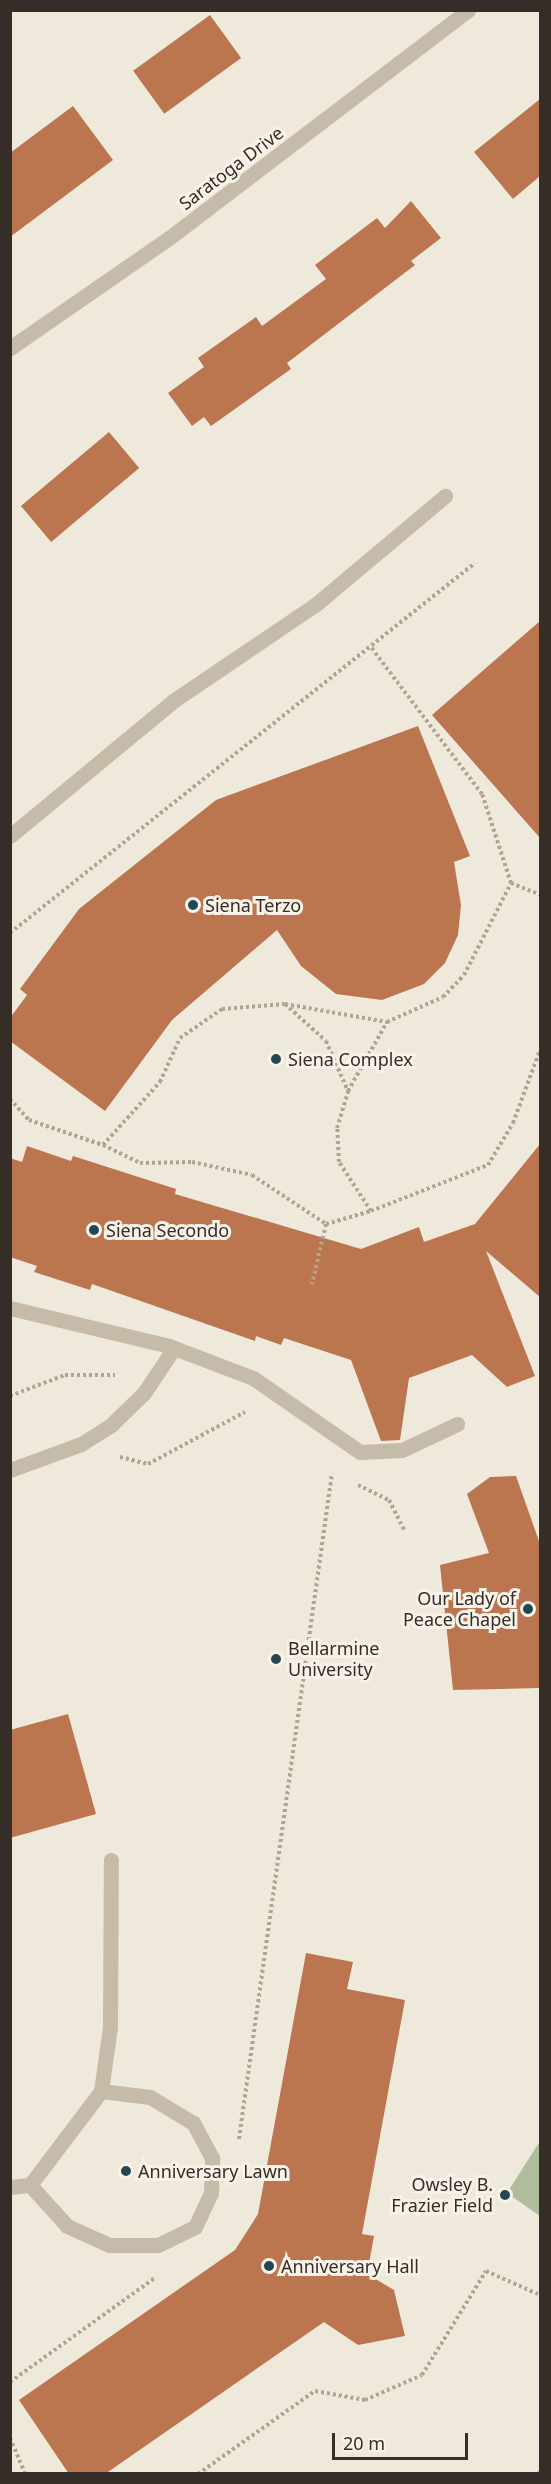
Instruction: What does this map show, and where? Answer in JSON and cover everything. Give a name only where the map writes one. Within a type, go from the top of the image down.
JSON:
[{"type":"street","name":"Saratoga Drive","points":[[10,348],[179,231],[468,10]]},
{"type":"street","points":[[10,836],[173,701],[315,605],[445,496]]},
{"type":"street","points":[[10,1308],[174,1348],[253,1378],[360,1452],[402,1450],[457,1424]]},
{"type":"street","points":[[10,1470],[81,1444],[111,1425],[144,1393],[174,1348]]},
{"type":"street","points":[[10,2187],[30,2185],[100,2091],[110,2027],[111,1860]]},
{"type":"street","points":[[30,2185],[67,2226],[109,2245],[158,2245],[195,2227],[211,2193],[212,2158],[193,2123],[150,2097],[100,2091]]},
{"type":"path","points":[[10,933],[475,563]]},
{"type":"path","points":[[102,1145],[160,1082],[180,1038],[222,1009],[285,1004],[387,1022],[443,997],[465,975],[511,883],[482,794],[370,646]]},
{"type":"path","points":[[511,883],[540,895]]},
{"type":"path","points":[[285,1004],[326,1041],[348,1090]]},
{"type":"path","points":[[371,1210],[339,1162],[337,1128],[348,1090],[387,1022]]},
{"type":"path","points":[[326,1224],[371,1210],[488,1165],[513,1124],[540,1050]]},
{"type":"path","points":[[10,1099],[29,1120],[102,1145],[140,1163],[192,1162],[252,1175],[326,1224]]},
{"type":"path","points":[[312,1284],[326,1224]]},
{"type":"path","points":[[10,1396],[66,1375],[118,1375],[107,1453],[148,1464],[254,1407]]},
{"type":"path","points":[[323,1465],[331,1473],[340,1477]]},
{"type":"path","points":[[238,2145],[331,1473]]},
{"type":"path","points":[[350,1482],[389,1500],[405,1532]]},
{"type":"path","points":[[10,2382],[165,2270]]},
{"type":"path","points":[[198,2474],[315,2391],[365,2400],[422,2374],[486,2271],[540,2295]]},
{"type":"path","points":[[10,2438],[25,2474]]},
{"type":"green space","points":[[540,2141],[540,2216],[507,2193]]},
{"type":"building","points":[[210,15],[241,58],[164,114],[133,71]]},
{"type":"building","points":[[540,99],[540,176],[513,199],[474,152]]},
{"type":"building","points":[[73,106],[113,160],[10,237],[10,153]]},
{"type":"building","points":[[411,201],[441,238],[411,261],[415,265],[287,363],[291,369],[211,426],[204,417],[192,426],[168,393],[204,367],[198,358],[256,317],[262,326],[326,279],[315,265],[377,218],[385,228]]},
{"type":"building","points":[[109,432],[139,468],[51,542],[21,506]]},
{"type":"building","points":[[540,621],[540,838],[432,715]]},
{"type":"building","points":[[418,726],[470,856],[454,862],[461,905],[458,935],[445,963],[424,984],[382,1000],[336,994],[301,966],[277,930],[172,1020],[105,1111],[10,1041],[10,1018],[27,995],[20,989],[79,909],[216,800]]},
{"type":"building","points":[[540,1144],[540,1297],[486,1251],[535,1376],[507,1387],[472,1355],[409,1378],[400,1440],[381,1441],[351,1360],[284,1338],[281,1345],[256,1336],[255,1341],[92,1284],[90,1290],[34,1272],[37,1266],[10,1257],[10,1158],[22,1162],[27,1146],[71,1161],[73,1156],[176,1189],[175,1194],[361,1249],[419,1227],[424,1242],[475,1224]]},
{"type":"building","points":[[516,1476],[540,1544],[540,1688],[453,1690],[440,1565],[489,1553],[467,1494],[490,1477]]},
{"type":"building","points":[[68,1714],[96,1814],[10,1838],[10,1730]]},
{"type":"building","points":[[306,1953],[353,1962],[347,1989],[405,2000],[362,2234],[374,2236],[367,2274],[394,2290],[405,2336],[358,2345],[324,2322],[105,2474],[69,2474],[19,2400],[235,2250],[258,2214]]},
{"type":"place","name":"Siena Terzo","points":[[193,905]]},
{"type":"place","name":"Siena Complex","points":[[276,1059]]},
{"type":"place","name":"Siena Secondo","points":[[94,1230]]},
{"type":"place","name":"Our Lady of Peace Chapel","points":[[528,1609]]},
{"type":"place","name":"Bellarmine University","points":[[276,1659]]},
{"type":"place","name":"Anniversary Lawn","points":[[126,2171]]},
{"type":"place","name":"Owsley B. Frazier Field","points":[[505,2195]]},
{"type":"place","name":"Anniversary Hall","points":[[269,2266]]}]
